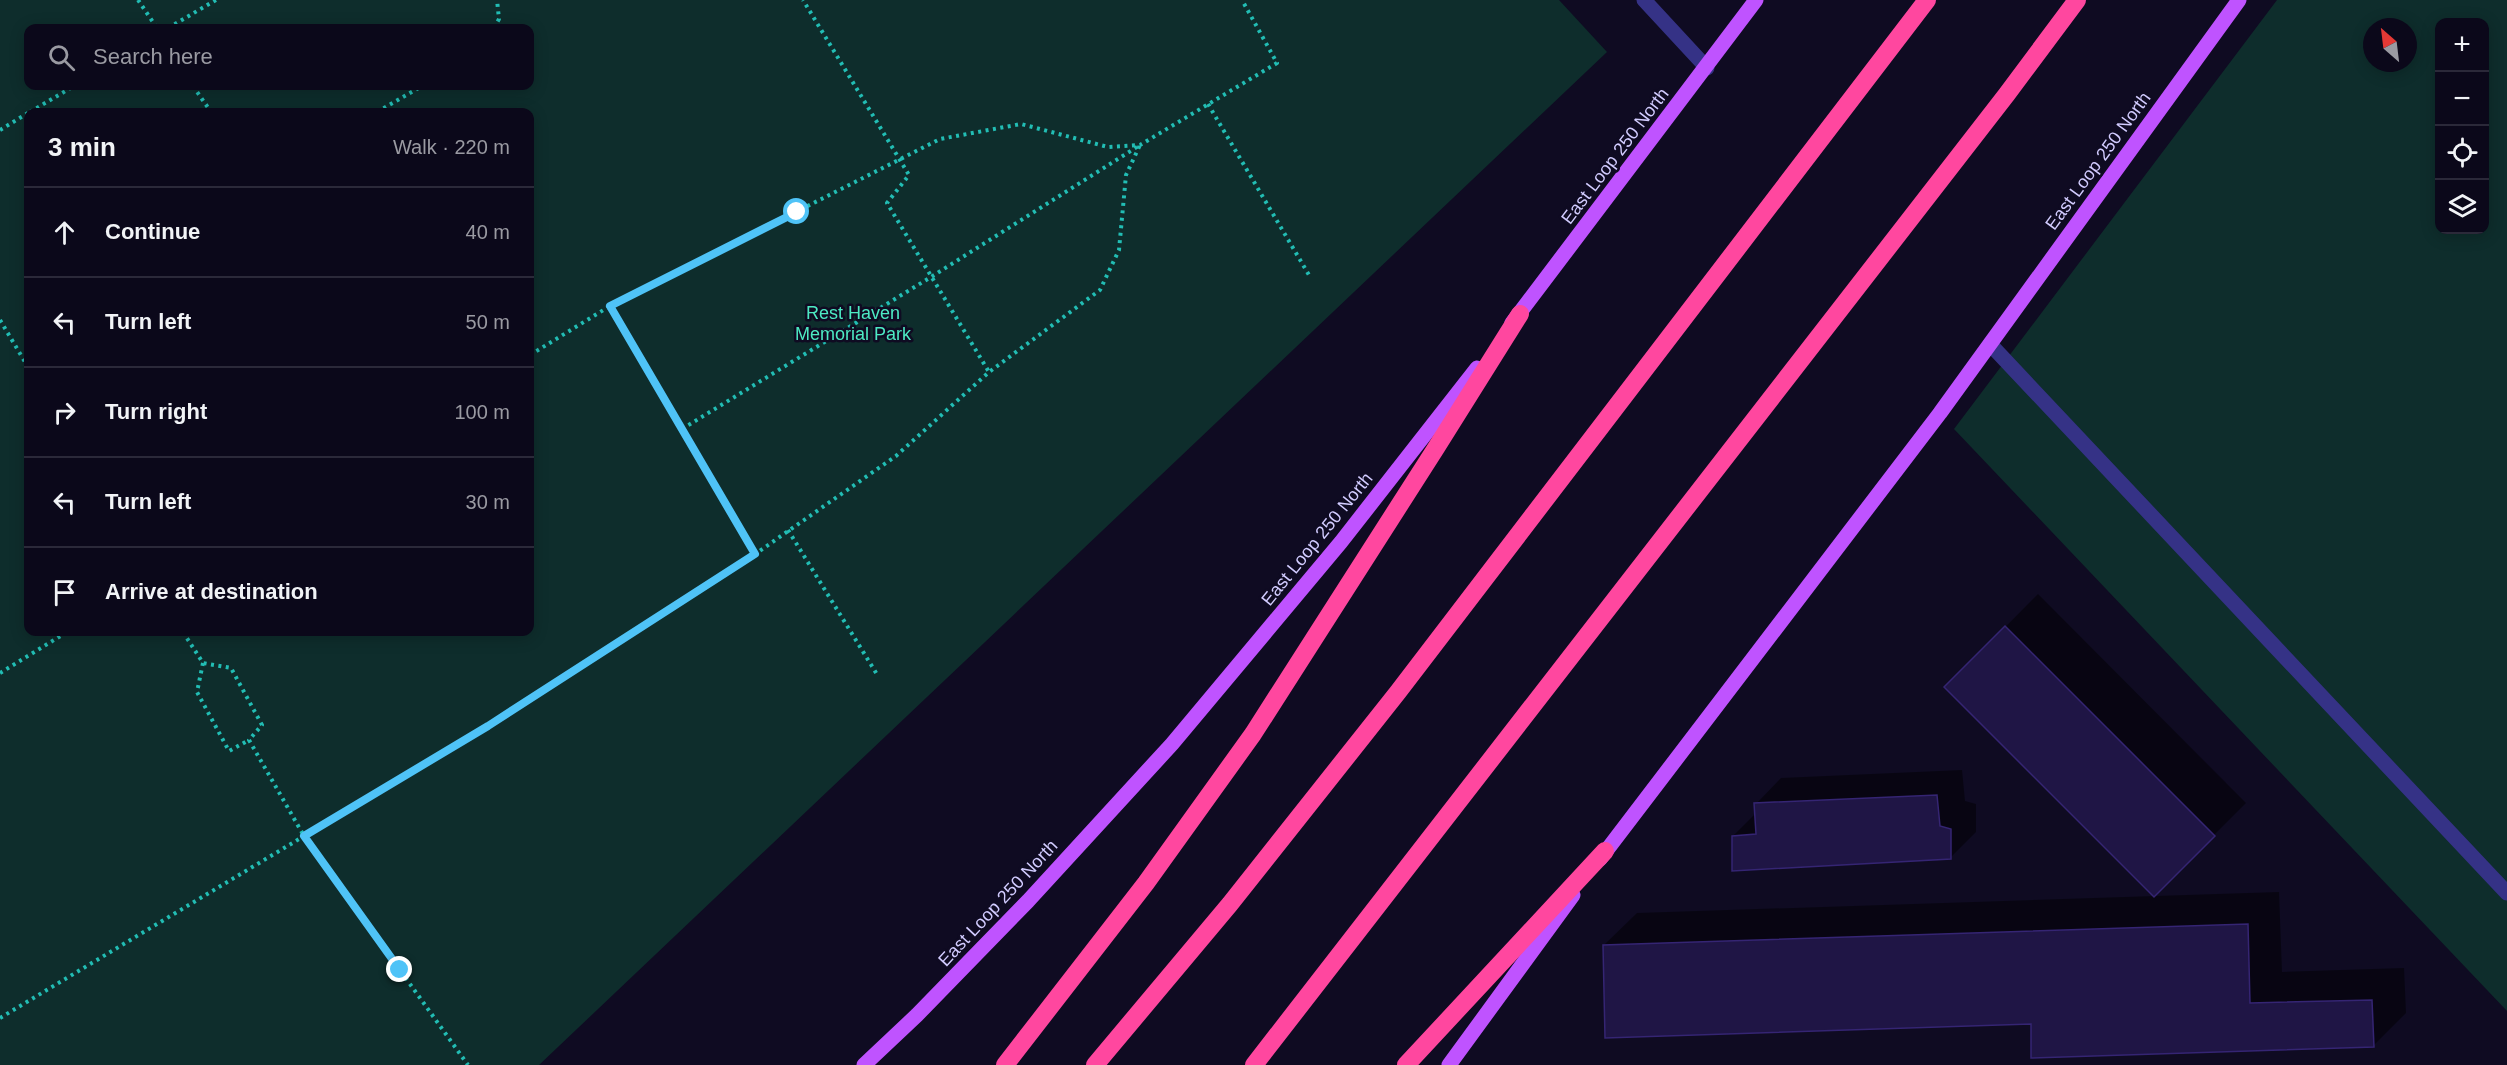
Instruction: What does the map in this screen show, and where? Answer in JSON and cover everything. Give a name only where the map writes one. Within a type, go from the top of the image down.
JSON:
[{"type":"highway","points":[[1095,1065],[1230,904],[1398,692],[1927,0]]},
{"type":"highway","points":[[1254,1065],[1992,113],[2077,0]]},
{"type":"highway","points":[[1005,1065],[1146,883],[1253,734],[1520,314]]},
{"type":"highway","points":[[1406,1065],[1605,851]]},
{"type":"main road","name":"East Loop 250 North","points":[[864,1065],[917,1015],[1028,901],[1172,744],[1341,542],[1520,314],[1756,0]]},
{"type":"main road","name":"East Loop 250 North","points":[[1449,1065],[1605,851],[1940,413],[2239,0]]},
{"type":"street","points":[[1644,0],[1707,68]]},
{"type":"street","points":[[1990,344],[2507,893]]},
{"type":"path","points":[[138,0],[154,24]]},
{"type":"path","points":[[175,24],[216,0]]},
{"type":"path","points":[[497,0],[500,19],[497,24]]},
{"type":"path","points":[[803,0],[909,175],[887,203],[989,372]]},
{"type":"path","points":[[682,429],[1276,63],[1242,0]]},
{"type":"path","points":[[37,108],[67,90]]},
{"type":"path","points":[[196,90],[208,108]]},
{"type":"path","points":[[384,108],[415,90]]},
{"type":"path","points":[[1208,104],[1309,275]]},
{"type":"path","points":[[0,130],[24,116]]},
{"type":"path","points":[[534,353],[610,306],[940,139],[1022,124],[1108,147],[1140,145]]},
{"type":"path","points":[[0,1018],[488,726],[755,554],[896,456],[989,372],[1101,290],[1119,250],[1126,175],[1140,145]]},
{"type":"path","points":[[610,306],[755,554]]},
{"type":"path","points":[[0,320],[24,360]]},
{"type":"path","points":[[788,530],[878,676]]},
{"type":"path","points":[[0,673],[60,636]]},
{"type":"path","points":[[185,636],[202,663],[197,692],[229,751],[249,740],[262,725],[231,668],[202,663]]},
{"type":"path","points":[[249,740],[304,836],[468,1065]]},
{"type":"green space","name":"Rest Haven Memorial Park","points":[[0,0],[1559,0],[1607,52],[539,1065],[0,1065]]},
{"type":"green space","points":[[2277,0],[2507,0],[2507,1011],[1954,429]]},
{"type":"building","points":[[2005,626],[2215,836],[2154,897],[1944,687]]},
{"type":"building","points":[[1937,795],[1940,826],[1951,829],[1951,859],[1732,871],[1732,836],[1756,834],[1754,803]]},
{"type":"building","points":[[2248,924],[2250,1003],[2372,1000],[2374,1047],[2031,1058],[2031,1024],[1605,1038],[1603,945]]},
{"type":"route","points":[[400,970],[304,836],[488,726],[755,554],[610,306],[797,212]]}]
